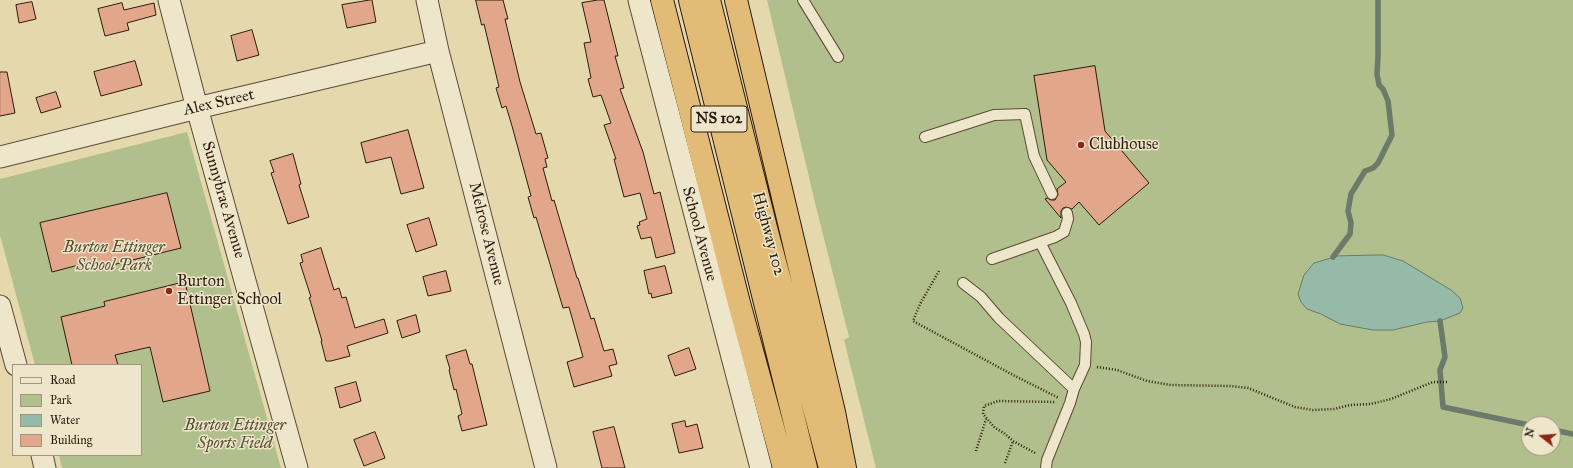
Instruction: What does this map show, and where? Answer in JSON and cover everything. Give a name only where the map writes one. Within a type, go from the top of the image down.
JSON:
[{"type":"highway","points":[[662,0],[739,304],[784,468]]},
{"type":"highway","name":"Highway 102","points":[[690,0],[806,468]]},
{"type":"highway","name":"Highway 102","points":[[709,0],[767,232],[830,468]]},
{"type":"highway","points":[[736,0],[834,412],[845,468]]},
{"type":"street","name":"Sunnybrae Avenue","points":[[169,0],[197,108],[298,468]]},
{"type":"street","name":"Melrose Avenue","points":[[427,0],[438,51],[546,468]]},
{"type":"street","name":"School Avenue","points":[[639,0],[760,468]]},
{"type":"street","name":"Alex Street","points":[[0,157],[197,108],[438,51]]},
{"type":"street","points":[[0,306],[16,364]]},
{"type":"street","points":[[42,456],[45,468]]},
{"type":"lane","points":[[803,0],[838,57]]},
{"type":"lane","points":[[925,137],[994,115],[1025,114],[1034,156],[1052,194]]},
{"type":"lane","points":[[992,259],[1055,237],[1064,232],[1068,219],[1066,213]]},
{"type":"lane","points":[[1040,242],[1071,303],[1086,342],[1085,365],[1074,389],[1047,464]]},
{"type":"lane","points":[[963,283],[981,297],[999,318],[1074,389]]},
{"type":"path","points":[[939,271],[920,304],[913,321],[1015,376],[1070,403]]},
{"type":"path","points":[[1085,365],[1117,370],[1147,381],[1171,385],[1231,386],[1248,388],[1295,407],[1313,410],[1371,404],[1385,401],[1433,382],[1447,382]]},
{"type":"path","points":[[1047,464],[1013,441],[986,419],[983,414],[984,406],[998,401],[1070,403]]},
{"type":"path","points":[[976,450],[986,419]]},
{"type":"path","points":[[1005,463],[1013,441]]},
{"type":"green space","points":[[767,0],[1573,0],[1573,468],[876,468],[844,340],[849,337],[817,211]]},
{"type":"green space","name":"Burton Ettinger School Park","points":[[187,132],[281,468],[62,468],[59,456],[142,456],[142,364],[35,364],[0,235],[0,179]]},
{"type":"water","points":[[1383,255],[1403,261],[1451,290],[1460,298],[1463,308],[1460,313],[1440,321],[1427,322],[1393,330],[1373,330],[1340,324],[1321,314],[1307,309],[1301,302],[1298,294],[1304,275],[1314,263],[1338,256]]},
{"type":"building","points":[[372,0],[376,22],[347,28],[342,5]]},
{"type":"building","points":[[476,0],[503,0],[508,19],[505,19],[520,82],[536,134],[541,133],[548,158],[545,159],[547,167],[543,168],[552,201],[554,200],[577,278],[591,319],[594,318],[604,351],[613,349],[617,364],[609,366],[612,376],[574,387],[567,362],[583,357],[569,307],[563,308],[536,217],[534,218],[528,197],[531,196],[512,126],[506,106],[502,108],[496,88],[499,87],[484,24],[482,25]]},
{"type":"building","points":[[604,0],[618,56],[615,56],[624,88],[620,89],[643,152],[654,194],[660,192],[675,253],[656,258],[651,237],[641,239],[637,226],[640,225],[639,222],[647,219],[640,193],[624,197],[614,159],[616,159],[604,125],[611,123],[601,95],[593,97],[588,79],[591,78],[584,43],[591,42],[582,3]]},
{"type":"building","points":[[32,2],[36,19],[19,23],[16,5]]},
{"type":"building","points":[[122,3],[124,10],[154,3],[156,15],[127,23],[129,30],[105,36],[98,9]]},
{"type":"building","points":[[252,30],[259,55],[237,61],[231,36]]},
{"type":"building","points":[[135,61],[142,85],[101,96],[94,72]]},
{"type":"building","name":"Clubhouse","points":[[1095,66],[1105,131],[1149,183],[1099,225],[1079,202],[1072,209],[1066,207],[1063,208],[1061,211],[1061,218],[1045,199],[1055,200],[1058,195],[1057,189],[1066,182],[1047,160],[1034,76]]},
{"type":"building","points":[[0,72],[7,72],[15,113],[0,116]]},
{"type":"building","points":[[56,92],[61,107],[41,113],[36,98]]},
{"type":"building","points":[[408,130],[424,188],[401,194],[391,157],[366,163],[361,143]]},
{"type":"building","points":[[293,154],[301,184],[299,185],[309,217],[288,224],[271,173],[274,172],[270,161]]},
{"type":"building","points":[[167,193],[181,248],[96,269],[94,261],[52,272],[40,223]]},
{"type":"building","points":[[429,218],[437,245],[416,252],[407,225]]},
{"type":"building","points":[[321,248],[334,290],[339,288],[342,298],[346,297],[355,328],[384,319],[388,333],[347,346],[350,356],[331,361],[326,361],[322,341],[309,298],[311,297],[300,263],[303,262],[301,255]]},
{"type":"building","points":[[665,266],[672,293],[652,298],[651,293],[649,294],[644,271]]},
{"type":"building","points":[[446,271],[451,291],[428,296],[423,277]]},
{"type":"building","points":[[185,282],[210,391],[163,402],[150,347],[115,355],[118,364],[72,364],[61,317],[105,306],[104,302]]},
{"type":"building","points":[[416,315],[420,332],[402,338],[397,321]]},
{"type":"building","points":[[689,348],[696,369],[675,376],[668,356]]},
{"type":"building","points":[[466,350],[470,364],[472,364],[487,425],[462,431],[458,416],[462,414],[456,389],[454,390],[446,356]]},
{"type":"building","points":[[356,382],[361,401],[340,408],[335,388]]},
{"type":"building","points":[[685,421],[686,427],[697,424],[703,448],[679,453],[672,424]]},
{"type":"building","points":[[614,427],[625,468],[602,468],[593,432]]},
{"type":"building","points":[[375,432],[385,458],[364,466],[354,440]]},
{"type":"waterway","points":[[1333,257],[1350,234],[1351,223],[1348,211],[1351,194],[1365,171],[1373,168],[1378,163],[1392,135],[1388,101],[1383,89],[1379,85],[1377,74],[1378,0]]},
{"type":"waterway","points":[[1440,321],[1445,357],[1440,370],[1443,407],[1521,423]]},
{"type":"waterway","points":[[1561,432],[1573,434]]},
{"type":"place","name":"Clubhouse","points":[[1081,145]]},
{"type":"place","name":"Burton Ettinger School","points":[[169,291]]},
{"type":"park label","name":"Burton Ettinger Sports Field","points":[[235,435]]}]
